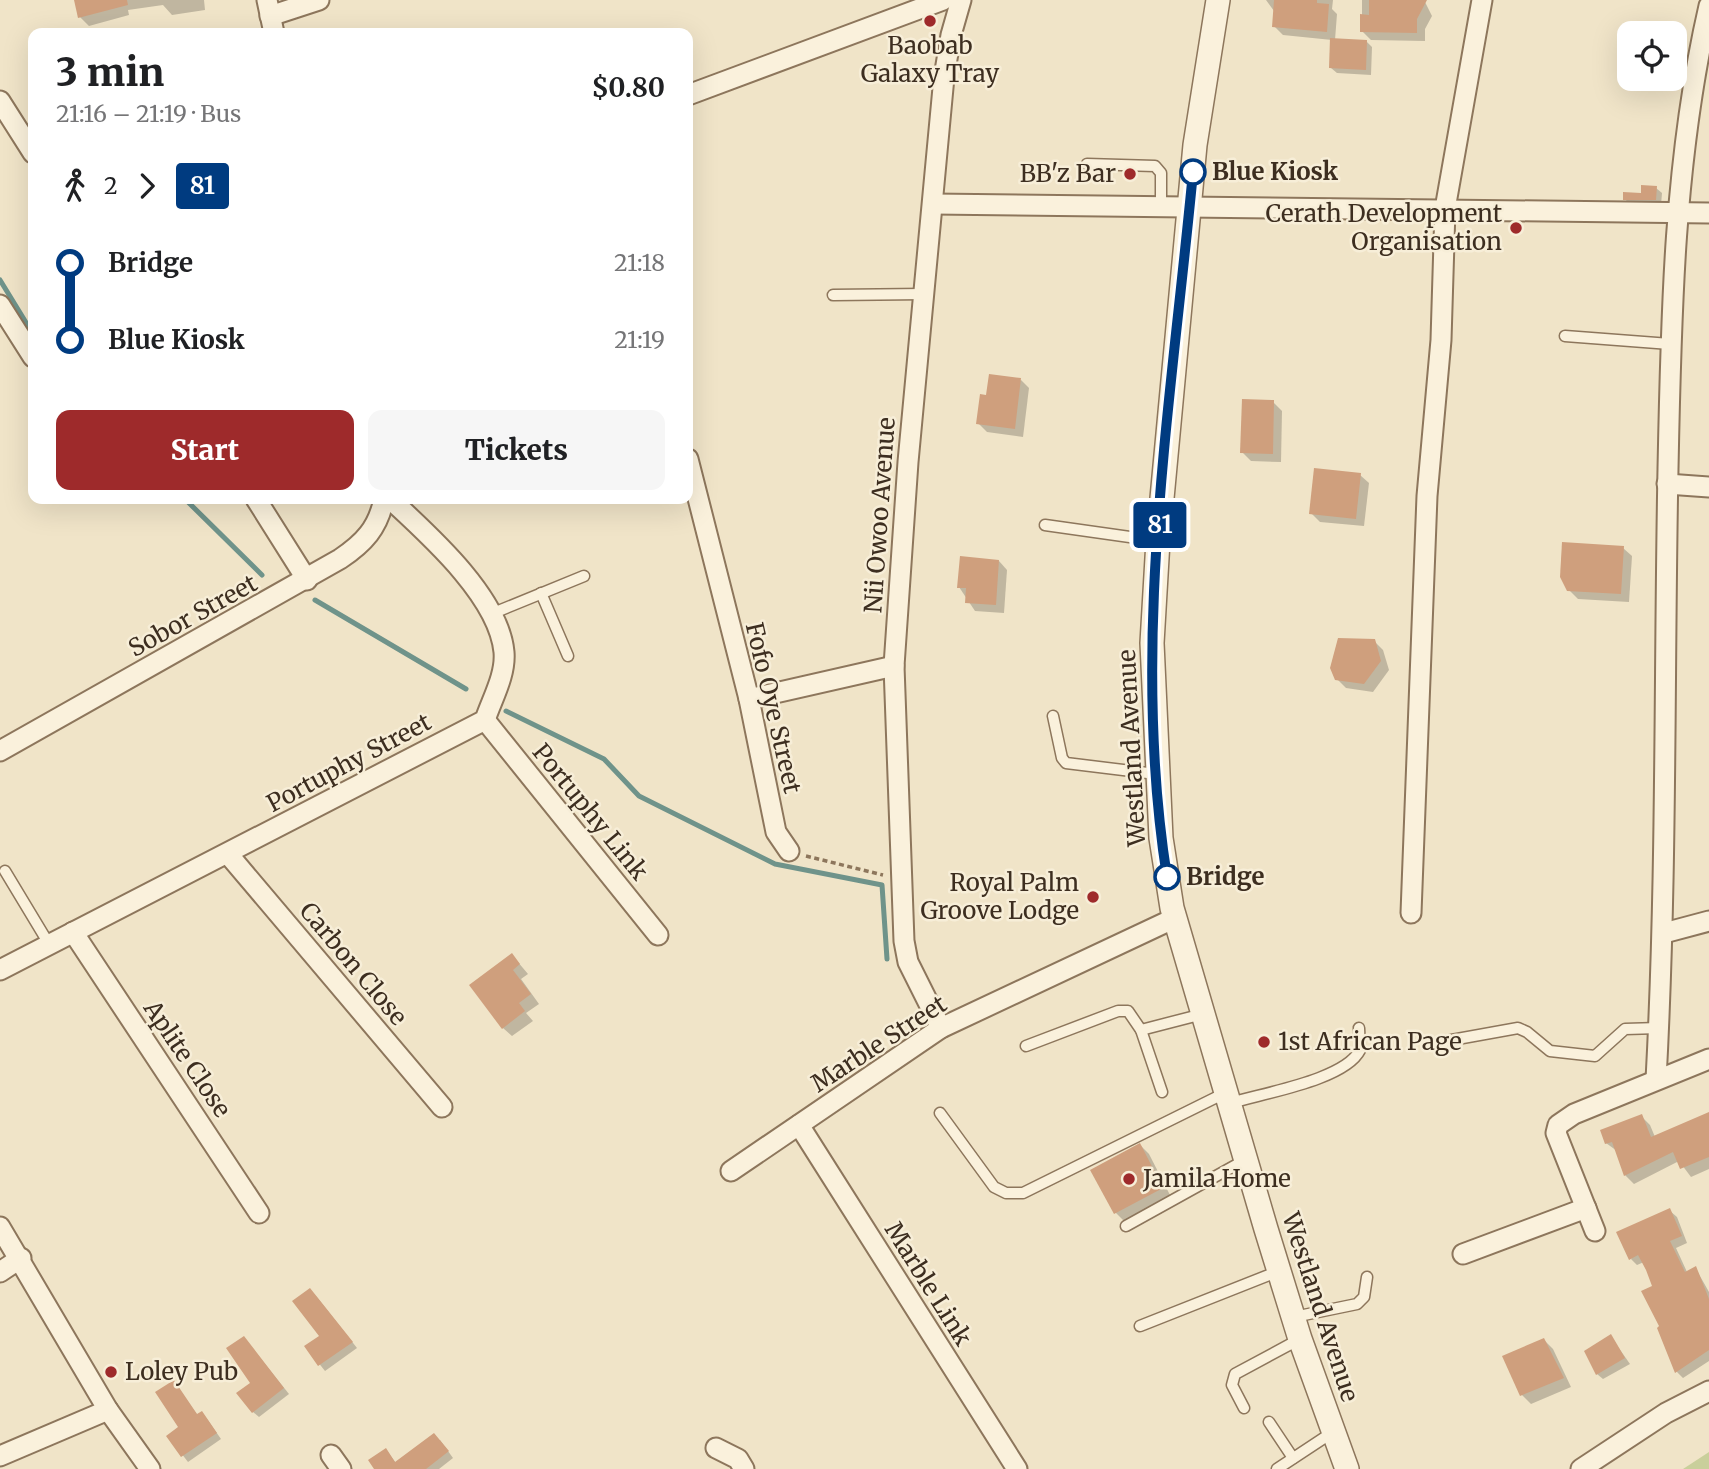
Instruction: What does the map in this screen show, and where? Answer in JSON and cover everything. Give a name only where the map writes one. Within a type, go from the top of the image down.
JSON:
[{"type":"street","points":[[270,16],[319,0]]},
{"type":"street","name":"Nii Owoo Avenue","points":[[941,1028],[908,962],[902,880],[894,666],[908,462],[944,77],[961,0]]},
{"type":"street","name":"Westland Avenue","points":[[1218,0],[1205,71],[1189,207],[1158,541],[1152,643],[1161,838],[1175,918],[1203,1014],[1297,1328],[1347,1469]]},
{"type":"street","points":[[1410,913],[1427,496],[1441,340],[1445,209],[1482,0]]},
{"type":"street","points":[[693,93],[934,2]]},
{"type":"street","points":[[1656,1080],[1664,933],[1670,344],[1677,211],[1697,57],[1709,6]]},
{"type":"street","points":[[0,102],[28,145]]},
{"type":"street","points":[[933,204],[1709,213]]},
{"type":"street","points":[[0,306],[28,349]]},
{"type":"street","name":"Fofo Oye Street","points":[[693,479],[748,699],[776,832],[789,850]]},
{"type":"street","points":[[1667,484],[1709,486]]},
{"type":"street","points":[[259,504],[307,580]]},
{"type":"street","name":"Sobor Street","points":[[0,751],[307,580],[362,544],[380,520],[383,504]]},
{"type":"street","points":[[395,504],[458,564],[490,614],[504,653],[500,678],[485,720]]},
{"type":"street","points":[[748,699],[894,666]]},
{"type":"street","name":"Portuphy Street","points":[[0,970],[485,720]]},
{"type":"street","name":"Portuphy Link","points":[[485,720],[658,935]]},
{"type":"street","name":"Carbon Close","points":[[228,854],[442,1107]]},
{"type":"street","name":"Marble Street","points":[[732,1171],[941,1028],[1175,918]]},
{"type":"street","points":[[1664,933],[1709,921]]},
{"type":"street","name":"Aplite Close","points":[[73,932],[260,1213]]},
{"type":"street","points":[[1595,1231],[1556,1133],[1558,1125],[1709,1059]]},
{"type":"street","name":"Marble Link","points":[[799,1125],[1017,1469]]},
{"type":"street","points":[[1463,1254],[1586,1208]]},
{"type":"street","points":[[0,1227],[108,1410],[150,1469]]},
{"type":"street","points":[[0,1272],[20,1258]]},
{"type":"street","points":[[1581,1469],[1666,1413],[1709,1391]]},
{"type":"street","points":[[0,1456],[108,1410]]},
{"type":"street","points":[[716,1448],[738,1459],[744,1469]]},
{"type":"lane","points":[[1087,164],[1155,166],[1161,173],[1161,207]]},
{"type":"lane","points":[[833,295],[924,294]]},
{"type":"lane","points":[[1566,336],[1670,344]]},
{"type":"lane","points":[[1045,525],[1158,541]]},
{"type":"lane","points":[[490,614],[584,576]]},
{"type":"lane","points":[[541,593],[568,656]]},
{"type":"lane","points":[[1053,716],[1062,758],[1066,764],[1156,774]]},
{"type":"lane","points":[[5,871],[49,944]]},
{"type":"lane","points":[[1026,1046],[1118,1010],[1128,1010],[1141,1030],[1162,1092]]},
{"type":"lane","points":[[1141,1030],[1203,1014]]},
{"type":"lane","points":[[940,1113],[994,1187],[1006,1194],[1023,1194],[1229,1097],[1320,1077],[1347,1065],[1355,1059],[1360,1050],[1359,1028]]},
{"type":"lane","points":[[1446,1041],[1518,1028],[1550,1051],[1595,1056],[1625,1029],[1659,1028]]},
{"type":"lane","points":[[1126,1226],[1248,1158]]},
{"type":"lane","points":[[1140,1326],[1279,1271]]},
{"type":"lane","points":[[1244,1408],[1232,1385],[1235,1374],[1297,1328],[1357,1304],[1364,1297],[1367,1277]]},
{"type":"lane","points":[[1269,1422],[1293,1458]]},
{"type":"lane","points":[[1277,1469],[1333,1431]]},
{"type":"path","points":[[789,850],[902,880]]},
{"type":"green space","points":[[1709,1452],[1709,1469],[1683,1469]]},
{"type":"building","points":[[74,0],[127,0],[128,5],[78,18]]},
{"type":"building","points":[[1274,0],[1317,0],[1317,3],[1329,4],[1327,32],[1272,27]]},
{"type":"building","points":[[1369,0],[1427,0],[1417,19],[1417,33],[1360,32],[1360,14],[1369,15]]},
{"type":"building","points":[[1330,38],[1367,40],[1366,70],[1329,68]]},
{"type":"building","points":[[1641,185],[1657,186],[1656,200],[1623,200],[1623,192],[1641,193]]},
{"type":"building","points":[[989,374],[1021,378],[1015,429],[976,424],[980,394],[986,395]]},
{"type":"building","points":[[1242,399],[1274,400],[1273,454],[1240,453]]},
{"type":"building","points":[[1314,468],[1361,473],[1356,519],[1309,514]]},
{"type":"building","points":[[1562,542],[1624,546],[1621,594],[1567,591],[1560,577]]},
{"type":"building","points":[[960,556],[999,560],[996,605],[965,603],[966,588],[957,588]]},
{"type":"building","points":[[1338,638],[1375,639],[1381,661],[1364,684],[1335,680],[1330,668]]},
{"type":"building","points":[[512,953],[520,964],[513,970],[531,994],[519,1003],[525,1011],[502,1029],[469,985]]},
{"type":"building","points":[[1709,1112],[1709,1157],[1680,1169],[1673,1152],[1624,1176],[1612,1142],[1605,1144],[1600,1130],[1642,1114],[1651,1137]]},
{"type":"building","points":[[1140,1143],[1163,1188],[1114,1214],[1090,1170]]},
{"type":"building","points":[[1670,1208],[1682,1236],[1670,1241],[1685,1272],[1696,1266],[1709,1299],[1709,1350],[1675,1373],[1657,1328],[1659,1326],[1641,1291],[1652,1286],[1646,1270],[1638,1255],[1629,1260],[1616,1232]]},
{"type":"building","points":[[310,1288],[353,1342],[318,1366],[304,1346],[319,1336],[292,1301]]},
{"type":"building","points":[[1611,1334],[1625,1358],[1596,1375],[1584,1351]]},
{"type":"building","points":[[244,1336],[284,1388],[252,1413],[236,1393],[250,1383],[226,1348]]},
{"type":"building","points":[[1544,1338],[1564,1378],[1520,1396],[1502,1356]]},
{"type":"building","points":[[174,1380],[197,1414],[202,1411],[217,1433],[181,1457],[166,1436],[178,1427],[155,1392]]},
{"type":"building","points":[[434,1433],[449,1451],[426,1469],[374,1469],[368,1460],[386,1448],[395,1462]]},
{"type":"waterway","points":[[0,280],[28,326]]},
{"type":"waterway","points":[[190,504],[262,575]]},
{"type":"waterway","points":[[315,600],[466,689]]},
{"type":"waterway","points":[[506,711],[604,759],[639,796],[775,864],[882,885],[887,959]]},
{"type":"bus line","name":"81","points":[[1167,877],[1156,774],[1152,643],[1158,541],[1193,172]]},
{"type":"place","name":"Baobab Galaxy Tray","points":[[930,21]]},
{"type":"place","name":"Blue Kiosk","points":[[1193,172]]},
{"type":"place","name":"BB'z Bar","points":[[1130,174]]},
{"type":"place","name":"Cerath Development Organisation","points":[[1516,228]]},
{"type":"place","name":"Bridge","points":[[1167,877]]},
{"type":"place","name":"Royal Palm Groove Lodge","points":[[1093,897]]},
{"type":"place","name":"1st African Page","points":[[1264,1042]]},
{"type":"place","name":"Jamila Home","points":[[1129,1179]]},
{"type":"place","name":"Loley Pub","points":[[111,1372]]}]
